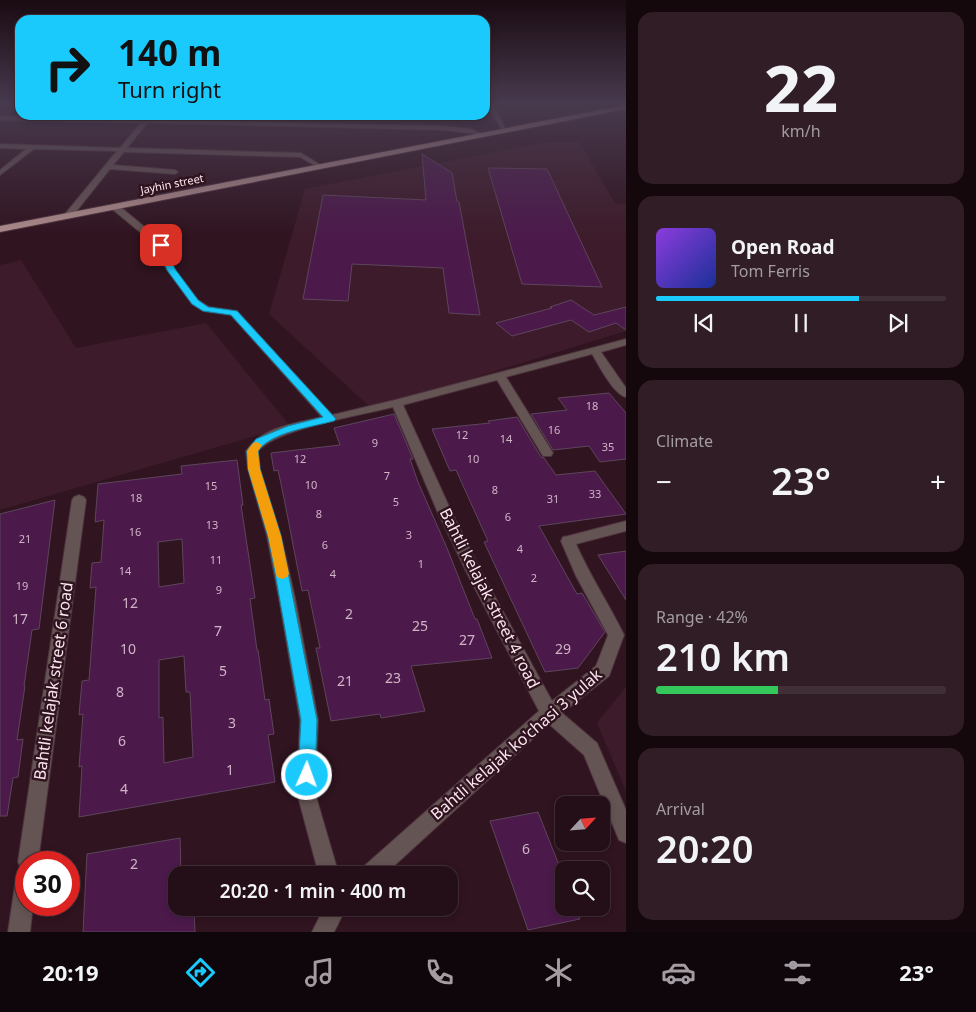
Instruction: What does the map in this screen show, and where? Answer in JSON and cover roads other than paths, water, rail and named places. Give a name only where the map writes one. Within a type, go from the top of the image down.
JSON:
[{"type":"main road","name":"Jayhin street","points":[[0,229],[414,148]]},
{"type":"street","points":[[0,173],[30,148]]},
{"type":"street","points":[[76,148],[301,155],[321,167]]},
{"type":"street","points":[[68,216],[121,150]]},
{"type":"street","points":[[107,167],[175,172]]},
{"type":"street","points":[[116,207],[161,245],[171,270],[195,302],[206,310],[234,313],[330,419]]},
{"type":"street","points":[[326,866],[306,793],[309,720],[274,536],[254,469],[252,451],[260,441],[291,428],[397,403],[626,342]]},
{"type":"street","points":[[595,351],[619,387],[626,394]]},
{"type":"street","points":[[500,376],[547,454]]},
{"type":"street","name":"Bahtli kelajak street 4 road","points":[[397,403],[445,513],[476,577],[550,713],[591,749],[626,833]]},
{"type":"street","name":"Bahtli kelajak street 6 road","points":[[30,851],[78,500]]},
{"type":"street","name":"Bahtli kelajak ko'chasi 3 yulak","points":[[379,866],[550,713],[604,671],[616,635],[602,606],[583,576],[568,541],[626,526]]},
{"type":"street","points":[[19,932],[21,916]]},
{"type":"street","points":[[323,932],[331,916]]}]
